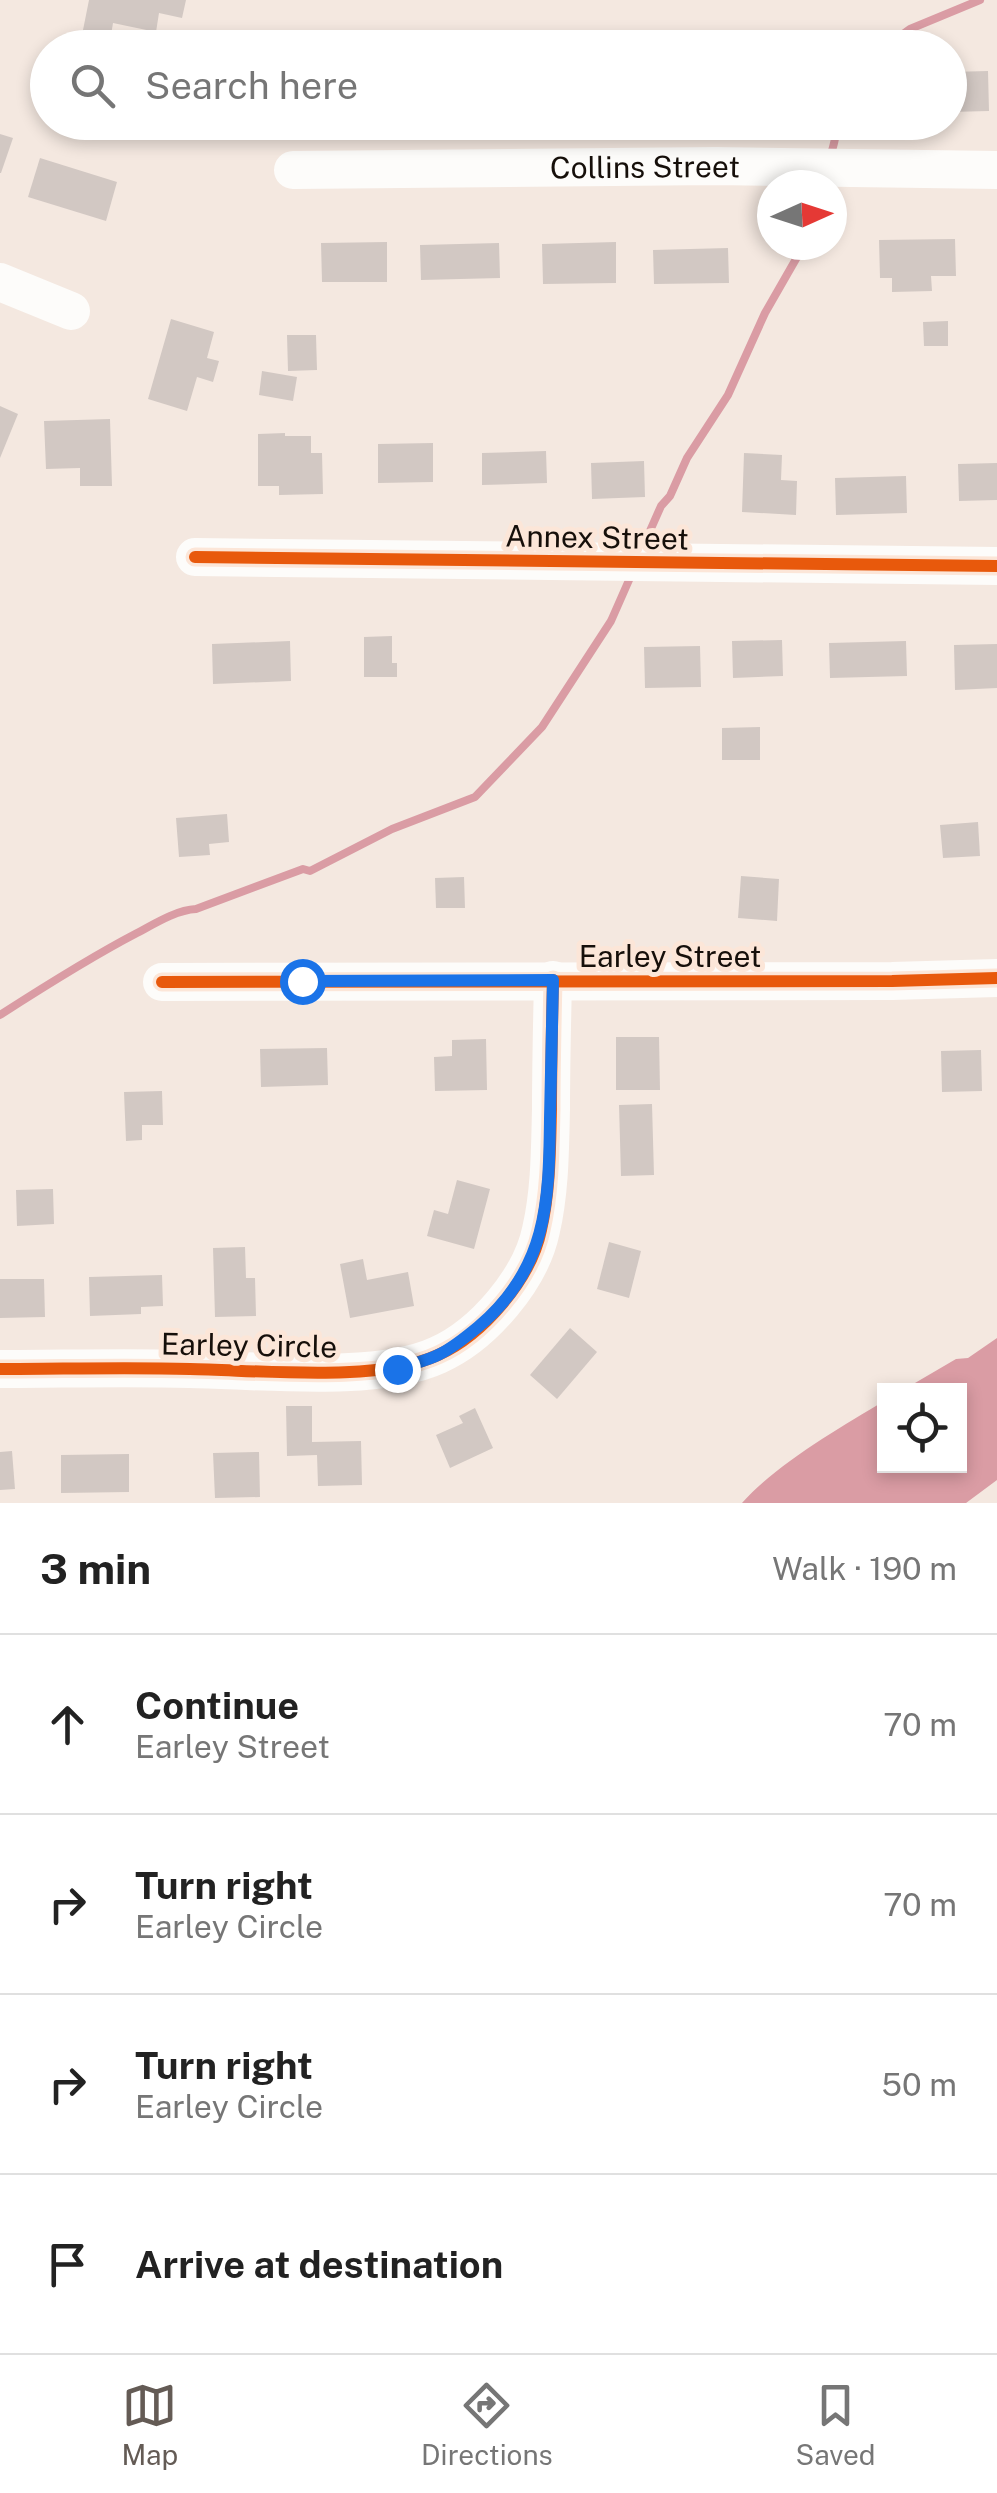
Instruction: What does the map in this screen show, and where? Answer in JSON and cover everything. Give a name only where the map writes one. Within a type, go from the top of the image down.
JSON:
[{"type":"street","name":"Collins Street","points":[[293,170],[716,166],[997,170]]},
{"type":"street","points":[[0,282],[72,312]]},
{"type":"street","name":"Annex Street","points":[[196,557],[997,566]]},
{"type":"street","name":"Earley Street","points":[[162,982],[997,978]]},
{"type":"street","name":"Earley Circle","points":[[0,1369],[397,1369],[438,1356],[460,1342],[497,1311],[514,1290],[534,1256],[542,1230],[550,1172],[553,980]]},
{"type":"shaded area","points":[[997,1338],[997,1480],[966,1503],[742,1503],[791,1461],[877,1405],[877,1473],[967,1473],[967,1383],[915,1383],[956,1359],[968,1358]]},
{"type":"building","points":[[89,0],[186,0],[182,18],[159,13],[156,30],[113,23],[112,30],[83,30]]},
{"type":"building","points":[[988,71],[989,111],[967,112],[967,72]]},
{"type":"building","points":[[0,134],[13,138],[1,173],[0,173]]},
{"type":"building","points":[[40,158],[117,182],[106,221],[28,197]]},
{"type":"building","points":[[955,239],[956,276],[931,276],[932,291],[892,292],[892,278],[880,278],[879,240]]},
{"type":"building","points":[[387,242],[387,282],[322,282],[321,243]]},
{"type":"building","points":[[616,242],[616,283],[543,284],[542,244]]},
{"type":"building","points":[[499,243],[500,278],[421,280],[420,245]]},
{"type":"building","points":[[728,248],[729,283],[654,284],[653,250]]},
{"type":"building","points":[[171,319],[214,332],[207,358],[219,361],[213,382],[197,377],[187,411],[148,399]]},
{"type":"building","points":[[948,321],[948,346],[924,346],[923,322]]},
{"type":"building","points":[[287,335],[316,335],[317,370],[288,371]]},
{"type":"building","points":[[262,371],[297,377],[293,401],[259,395]]},
{"type":"building","points":[[0,406],[18,414],[0,458]]},
{"type":"building","points":[[110,419],[112,486],[80,486],[80,468],[46,469],[44,421]]},
{"type":"building","points":[[258,434],[311,436],[311,453],[322,453],[323,494],[279,495],[279,486],[258,486]]},
{"type":"building","points":[[433,443],[433,482],[378,483],[378,444]]},
{"type":"building","points":[[546,451],[547,483],[482,485],[482,453]]},
{"type":"building","points":[[744,453],[782,455],[781,480],[797,481],[796,515],[742,512]]},
{"type":"building","points":[[644,461],[645,497],[592,499],[591,463]]},
{"type":"building","points":[[997,463],[997,500],[959,501],[958,464]]},
{"type":"building","points":[[906,476],[907,513],[836,515],[835,478]]},
{"type":"building","points":[[392,636],[392,663],[397,663],[397,677],[364,677],[364,637]]},
{"type":"building","points":[[782,640],[783,676],[733,678],[732,641]]},
{"type":"building","points":[[290,641],[291,681],[213,684],[212,644]]},
{"type":"building","points":[[906,641],[907,676],[830,678],[829,643]]},
{"type":"building","points":[[997,644],[997,688],[955,690],[954,645]]},
{"type":"building","points":[[700,646],[701,687],[645,688],[644,647]]},
{"type":"building","points":[[760,727],[760,760],[722,760],[722,728]]},
{"type":"building","points":[[227,814],[229,842],[209,844],[210,855],[179,857],[176,818]]},
{"type":"building","points":[[978,822],[980,856],[943,858],[940,825]]},
{"type":"building","points":[[741,876],[779,879],[777,921],[738,918]]},
{"type":"building","points":[[464,877],[465,908],[436,908],[435,878]]},
{"type":"building","points":[[616,1037],[659,1037],[660,1090],[616,1090]]},
{"type":"building","points":[[486,1039],[487,1090],[435,1091],[434,1057],[452,1056],[452,1040]]},
{"type":"building","points":[[327,1048],[328,1085],[261,1087],[260,1049]]},
{"type":"building","points":[[981,1050],[982,1091],[942,1092],[941,1051]]},
{"type":"building","points":[[162,1091],[163,1125],[142,1125],[142,1140],[126,1141],[124,1092]]},
{"type":"building","points":[[652,1104],[654,1175],[621,1176],[619,1105]]},
{"type":"building","points":[[457,1180],[490,1189],[474,1249],[427,1236],[434,1210],[448,1214]]},
{"type":"building","points":[[53,1189],[54,1224],[17,1226],[16,1190]]},
{"type":"building","points":[[609,1242],[641,1251],[629,1298],[597,1289]]},
{"type":"building","points":[[245,1247],[246,1278],[255,1278],[256,1316],[215,1317],[213,1248]]},
{"type":"building","points":[[363,1259],[367,1280],[408,1272],[414,1306],[350,1318],[340,1264]]},
{"type":"building","points":[[162,1275],[163,1306],[141,1307],[141,1314],[90,1316],[89,1277]]},
{"type":"building","points":[[0,1279],[44,1279],[45,1317],[0,1318]]},
{"type":"building","points":[[570,1328],[597,1352],[557,1399],[530,1375]]},
{"type":"building","points":[[286,1406],[312,1406],[312,1442],[361,1441],[362,1485],[318,1486],[317,1455],[287,1456]]},
{"type":"building","points":[[475,1408],[493,1448],[450,1468],[436,1435],[463,1423],[459,1416]]},
{"type":"building","points":[[12,1451],[15,1489],[0,1490],[0,1452]]},
{"type":"building","points":[[259,1452],[260,1497],[215,1498],[213,1453]]},
{"type":"building","points":[[129,1454],[129,1492],[61,1493],[61,1455]]},
{"type":"waterway","points":[[909,30],[980,0]]},
{"type":"waterway","points":[[830,156],[834,140]]},
{"type":"waterway","points":[[642,549],[687,458],[728,395],[765,313],[795,260]]},
{"type":"waterway","points":[[0,1015],[84,962],[165,918],[303,869],[310,871],[392,829],[475,797],[542,727],[611,621],[633,571]]},
{"type":"cycle path","points":[[195,557],[997,566]]},
{"type":"cycle path","points":[[162,982],[997,978]]},
{"type":"cycle path","points":[[0,1369],[351,1372],[413,1364],[455,1346],[503,1303],[536,1249],[550,1155],[553,980]]},
{"type":"route","points":[[302,981],[553,980],[550,1172],[534,1256],[497,1311],[460,1342],[438,1356],[397,1369]]}]
